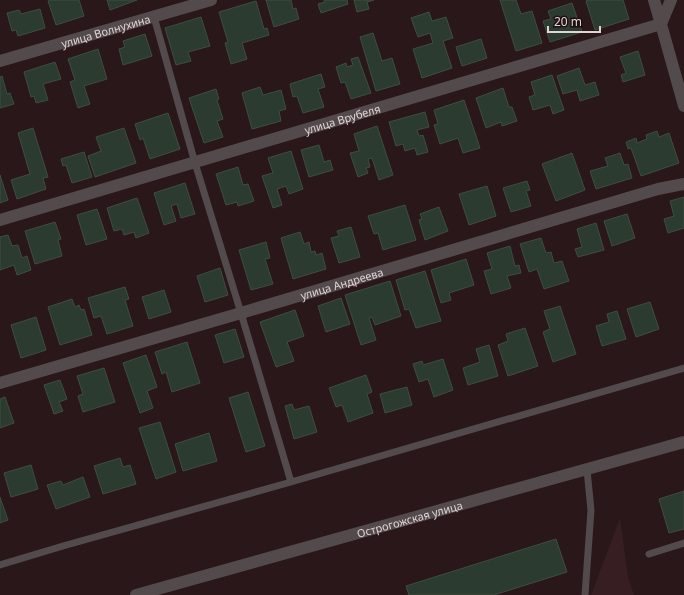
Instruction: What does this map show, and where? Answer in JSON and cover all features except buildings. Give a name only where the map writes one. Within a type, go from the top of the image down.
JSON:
[{"type":"street","name":"улица Волнухина","points":[[0,61],[211,0]]},
{"type":"street","points":[[654,0],[684,106]]},
{"type":"street","points":[[661,24],[671,0]]},
{"type":"street","name":"улица Врубеля","points":[[0,220],[661,24]]},
{"type":"street","name":"улица Андреева","points":[[0,383],[658,189],[684,184]]},
{"type":"street","name":"Острогожская улица","points":[[136,595],[684,442]]},
{"type":"lane","points":[[154,17],[195,163],[291,482]]},
{"type":"lane","points":[[0,565],[684,368]]},
{"type":"lane","points":[[585,595],[591,510],[587,470]]},
{"type":"lane","points":[[649,554],[684,543]]},
{"type":"shaded area","points":[[620,518],[628,577],[634,595],[591,595]]}]
